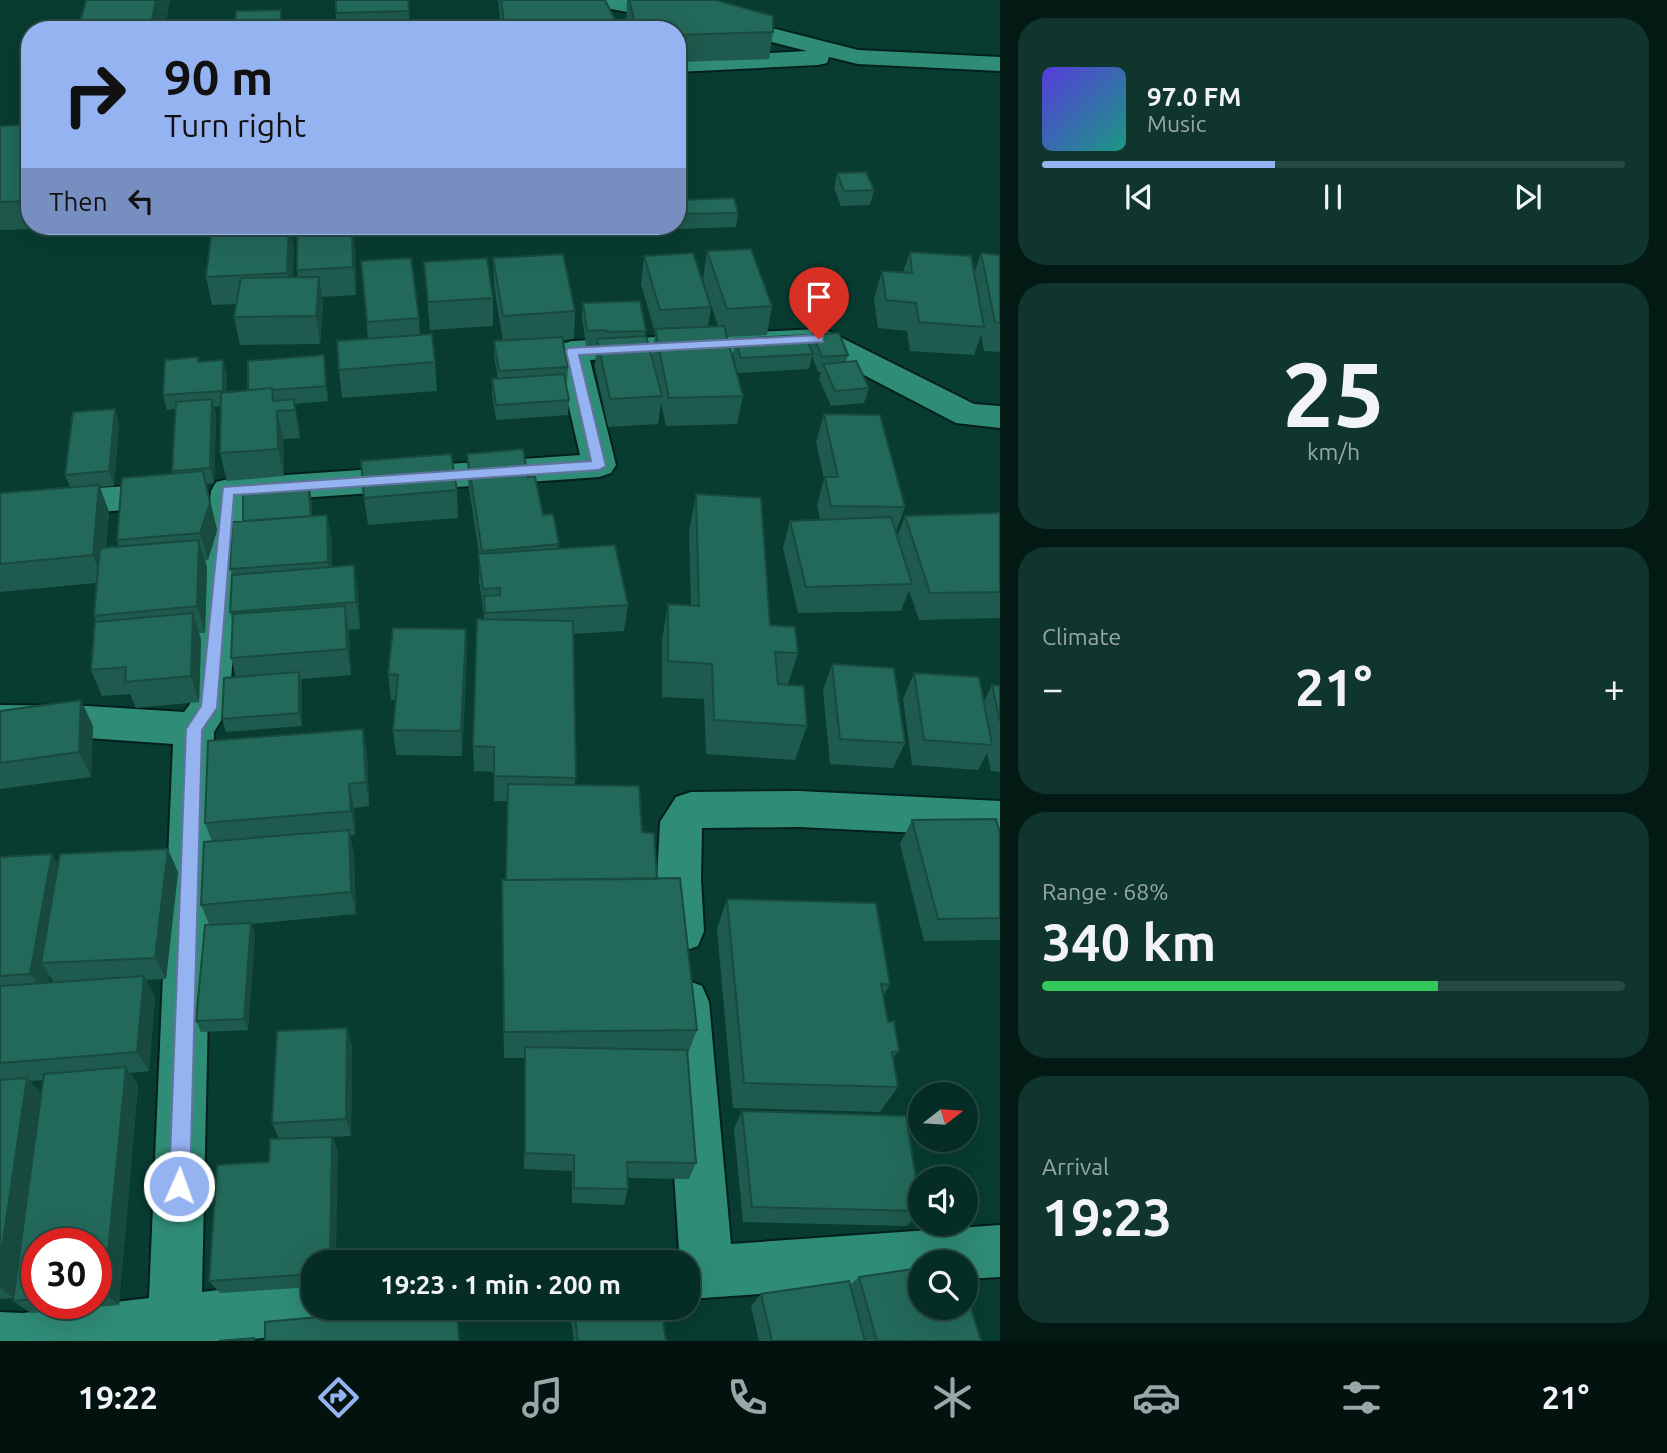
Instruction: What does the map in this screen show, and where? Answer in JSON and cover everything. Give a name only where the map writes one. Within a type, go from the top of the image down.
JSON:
[{"type":"street","points":[[600,0],[724,11],[858,57]]},
{"type":"street","points":[[686,65],[858,57],[1000,64]]},
{"type":"street","points":[[41,504],[599,466],[572,351],[819,339],[968,415],[1000,416]]},
{"type":"street","points":[[175,1320],[194,729],[209,708],[228,491]]},
{"type":"street","points":[[0,721],[194,729]]},
{"type":"street","points":[[697,1250],[679,879],[681,822],[691,810],[799,809],[1000,819]]},
{"type":"street","points":[[700,1272],[1000,1251]]},
{"type":"street","points":[[0,1339],[23,1340],[301,1306]]},
{"type":"building","points":[[86,0],[156,0],[152,21],[80,21]]},
{"type":"building","points":[[336,0],[408,0],[409,11],[336,13]]},
{"type":"building","points":[[501,0],[605,0],[616,21],[504,21]]},
{"type":"building","points":[[629,0],[716,0],[773,16],[773,32],[686,35],[686,21],[635,21]]},
{"type":"building","points":[[281,10],[280,21],[235,21],[236,11]]},
{"type":"building","points":[[21,125],[21,201],[0,202],[0,126]]},
{"type":"building","points":[[866,172],[874,190],[844,191],[837,173]]},
{"type":"building","points":[[734,198],[738,213],[686,214],[686,200]]},
{"type":"building","points":[[211,235],[289,235],[287,273],[206,277]]},
{"type":"building","points":[[297,235],[352,235],[353,267],[297,270]]},
{"type":"building","points":[[751,249],[772,306],[727,309],[707,251]]},
{"type":"building","points":[[910,252],[971,256],[984,327],[919,322],[916,303],[886,300],[882,271],[912,273]]},
{"type":"building","points":[[693,253],[711,307],[660,310],[644,256]]},
{"type":"building","points":[[981,253],[1000,255],[1000,323],[995,322]]},
{"type":"building","points":[[563,254],[575,311],[503,316],[493,258]]},
{"type":"building","points":[[411,258],[419,318],[367,322],[361,261]]},
{"type":"building","points":[[487,258],[493,298],[428,302],[424,262]]},
{"type":"building","points":[[319,277],[316,316],[234,317],[241,278]]},
{"type":"building","points":[[640,301],[646,331],[587,331],[583,303]]},
{"type":"building","points":[[724,326],[743,396],[669,398],[655,329]]},
{"type":"building","points":[[839,333],[848,355],[822,357],[813,334]]},
{"type":"building","points":[[432,334],[435,362],[339,370],[337,341]]},
{"type":"building","points":[[805,335],[813,354],[741,358],[735,339]]},
{"type":"building","points":[[646,336],[662,396],[610,399],[597,339]]},
{"type":"building","points":[[562,337],[568,367],[499,371],[494,341]]},
{"type":"building","points":[[324,355],[326,386],[248,390],[248,361]]},
{"type":"building","points":[[198,357],[198,362],[223,360],[223,391],[163,395],[165,360]]},
{"type":"building","points":[[856,361],[869,388],[835,391],[823,364]]},
{"type":"building","points":[[564,374],[569,400],[496,405],[492,379]]},
{"type":"building","points":[[272,388],[273,401],[294,399],[295,410],[277,411],[278,449],[220,453],[221,393]]},
{"type":"building","points":[[212,399],[210,468],[172,471],[176,402]]},
{"type":"building","points":[[115,409],[109,471],[65,475],[73,412]]},
{"type":"building","points":[[824,414],[880,415],[905,507],[831,506],[825,477],[838,477]]},
{"type":"building","points":[[523,449],[528,477],[535,477],[543,515],[553,514],[559,544],[482,551],[467,454]]},
{"type":"building","points":[[451,454],[457,490],[364,498],[361,461]]},
{"type":"building","points":[[203,471],[210,503],[200,533],[117,540],[122,478]]},
{"type":"building","points":[[308,481],[311,516],[243,521],[243,486]]},
{"type":"building","points":[[99,485],[93,555],[0,564],[0,493]]},
{"type":"building","points":[[696,494],[761,498],[770,625],[795,627],[798,653],[775,652],[778,684],[804,686],[807,726],[714,720],[712,664],[668,661],[668,604],[699,606]]},
{"type":"building","points":[[1000,513],[1000,592],[930,593],[905,516]]},
{"type":"building","points":[[327,515],[328,562],[230,569],[232,522]]},
{"type":"building","points":[[891,517],[912,584],[806,587],[790,521]]},
{"type":"building","points":[[199,540],[197,606],[94,616],[100,548]]},
{"type":"building","points":[[615,545],[628,605],[485,613],[484,596],[500,595],[500,588],[483,589],[478,554]]},
{"type":"building","points":[[354,565],[356,602],[230,612],[232,575]]},
{"type":"building","points":[[345,606],[347,649],[231,658],[233,614]]},
{"type":"building","points":[[193,613],[191,676],[125,682],[126,667],[91,670],[95,622]]},
{"type":"building","points":[[477,619],[573,621],[576,778],[494,776],[494,747],[473,746]]},
{"type":"building","points":[[393,628],[466,629],[461,731],[393,730],[398,675],[388,674]]},
{"type":"building","points":[[832,664],[894,668],[905,743],[840,739]]},
{"type":"building","points":[[299,672],[299,713],[222,719],[224,678]]},
{"type":"building","points":[[914,673],[979,677],[992,745],[924,740]]},
{"type":"building","points":[[992,685],[1000,686],[1000,722]]},
{"type":"building","points":[[81,700],[79,752],[0,763],[0,711]]},
{"type":"building","points":[[363,729],[366,782],[349,784],[351,811],[205,823],[208,741]]},
{"type":"building","points":[[508,784],[639,786],[642,832],[654,833],[657,879],[506,880]]},
{"type":"building","points":[[996,819],[1000,833],[1000,918],[938,919],[912,820]]},
{"type":"building","points":[[349,830],[351,892],[201,905],[204,842]]},
{"type":"building","points":[[168,849],[155,958],[41,963],[60,854]]},
{"type":"building","points":[[52,854],[30,974],[0,976],[0,857]]},
{"type":"building","points":[[680,878],[697,1030],[504,1032],[502,880]]},
{"type":"building","points":[[727,899],[876,903],[890,985],[881,984],[888,1022],[894,1021],[899,1051],[892,1052],[898,1087],[744,1083]]},
{"type":"building","points":[[251,923],[244,1019],[196,1021],[205,925]]},
{"type":"building","points":[[144,976],[137,1052],[0,1063],[0,986]]},
{"type":"building","points":[[347,1028],[346,1119],[272,1123],[277,1031]]},
{"type":"building","points":[[525,1047],[687,1050],[696,1163],[627,1162],[628,1189],[574,1188],[574,1155],[525,1153]]},
{"type":"building","points":[[126,1067],[110,1228],[23,1228],[44,1074]]},
{"type":"building","points":[[27,1078],[0,1261],[0,1080]]},
{"type":"building","points":[[742,1111],[906,1116],[908,1152],[912,1152],[914,1166],[908,1166],[908,1211],[752,1207]]},
{"type":"building","points":[[332,1137],[330,1250],[301,1250],[301,1275],[209,1281],[217,1165],[269,1162],[270,1139]]},
{"type":"building","points":[[21,1242],[21,1300],[13,1301]]},
{"type":"building","points":[[908,1270],[908,1320],[975,1320],[981,1341],[877,1341],[859,1277]]},
{"type":"building","points":[[849,1281],[865,1341],[772,1341],[761,1294]]},
{"type":"building","points":[[301,1319],[458,1320],[459,1341],[265,1341],[265,1322]]},
{"type":"building","points":[[575,1320],[663,1320],[666,1341],[578,1341]]},
{"type":"building","points":[[254,1338],[254,1341],[219,1341]]},
{"type":"route","points":[[179,1186],[194,729],[209,708],[228,491],[599,466],[572,351],[819,339]]}]
